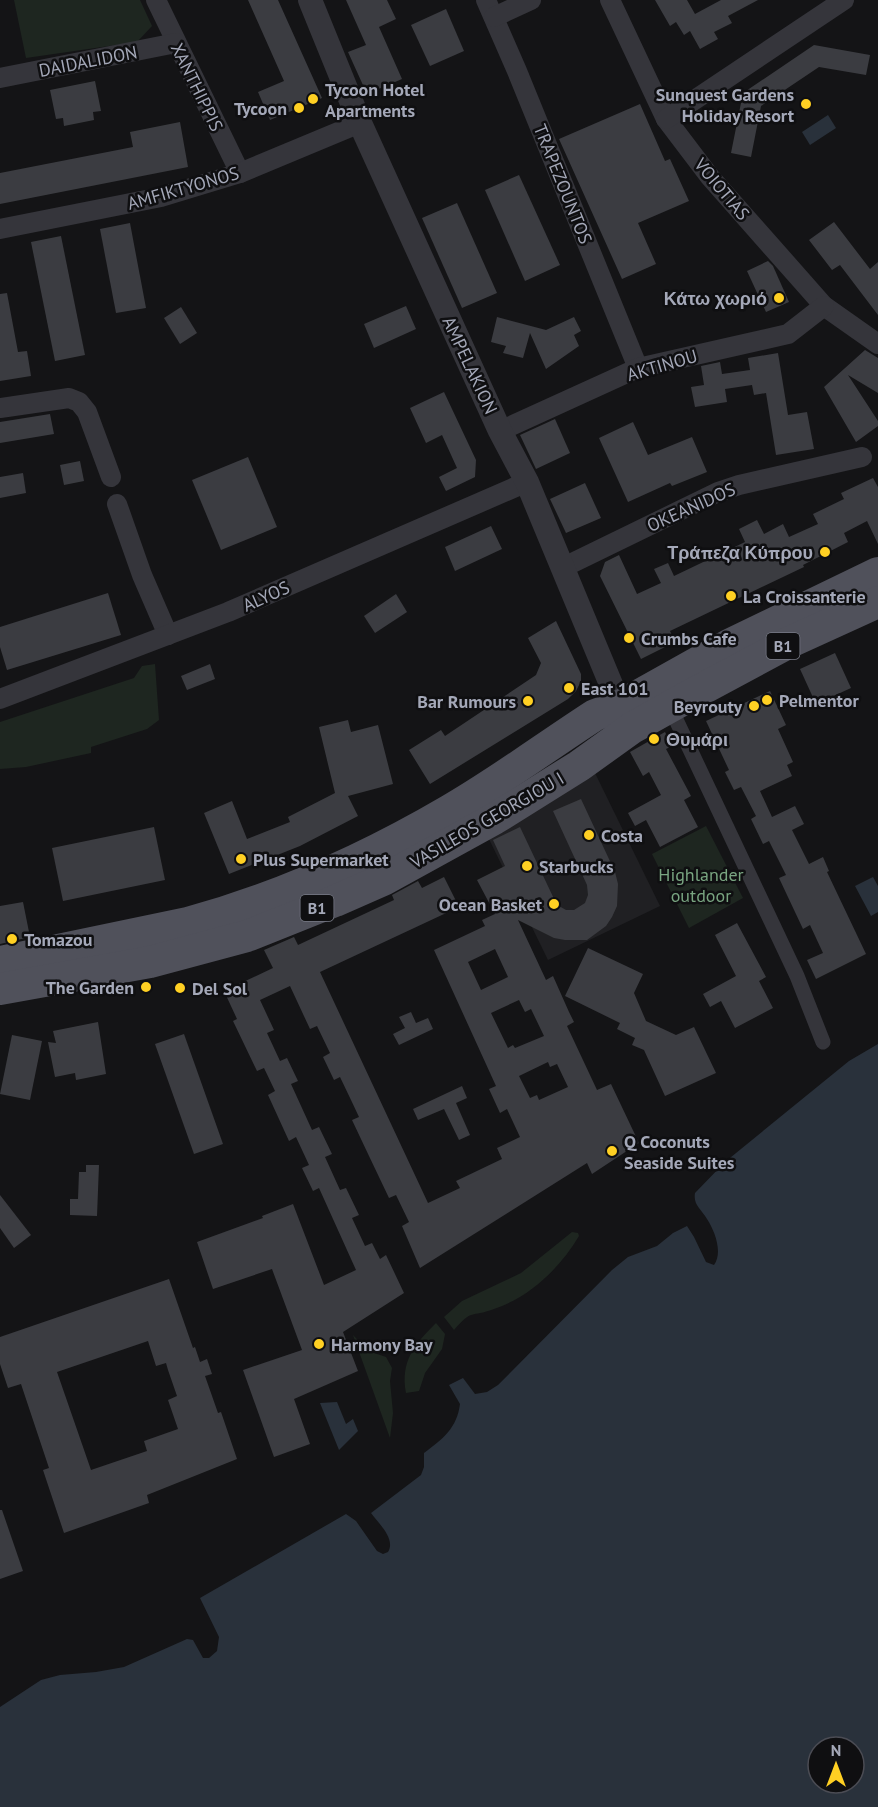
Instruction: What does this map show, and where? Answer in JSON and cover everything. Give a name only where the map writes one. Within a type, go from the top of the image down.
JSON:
[{"type":"main road","name":"VASILEOS GEORGIOU I","points":[[0,989],[150,962],[247,936],[385,879],[494,819],[579,766],[626,717],[729,645],[878,573]]},
{"type":"main road","name":"VASILEOS GEORGIOU I","points":[[0,962],[197,920],[328,874],[451,810],[595,715],[626,717],[670,707],[788,643],[878,602]]},
{"type":"street","name":"XANTHIPPIS","points":[[156,0],[240,173]]},
{"type":"street","name":"AMPELAKION","points":[[310,0],[360,123],[500,431],[527,482],[626,717]]},
{"type":"street","points":[[490,8],[531,0]]},
{"type":"street","name":"VOIOTIAS","points":[[610,0],[666,119],[710,177],[824,306],[878,344]]},
{"type":"street","points":[[666,119],[844,0]]},
{"type":"street","name":"TRAPEZOUNTOS","points":[[490,8],[638,368]]},
{"type":"street","name":"DAIDALIDON","points":[[0,78],[176,44]]},
{"type":"street","name":"AMFIKTYONOS","points":[[0,229],[161,197],[240,173],[360,123]]},
{"type":"street","name":"AKTINOU","points":[[500,431],[638,368],[788,334],[824,306]]},
{"type":"street","points":[[0,408],[69,398],[79,402],[87,412],[111,477]]},
{"type":"street","name":"OKEANIDOS","points":[[562,568],[718,492],[739,485],[862,457]]},
{"type":"street","name":"ALYOS","points":[[0,699],[228,612],[527,482]]},
{"type":"street","points":[[117,504],[142,575],[168,635]]},
{"type":"street","points":[[670,707],[797,976],[823,1042]]},
{"type":"shaded area","points":[[828,115],[836,128],[810,145],[802,132]]},
{"type":"shaded area","points":[[594,771],[660,906],[548,960],[488,837]]},
{"type":"shaded area","points":[[873,877],[878,886],[878,912],[871,916],[855,886]]},
{"type":"shaded area","points":[[878,1044],[878,1807],[0,1807],[0,1707],[41,1680],[60,1675],[124,1667],[187,1639],[193,1640],[203,1658],[209,1658],[217,1651],[219,1637],[200,1598],[346,1514],[356,1521],[377,1551],[383,1554],[388,1552],[390,1542],[388,1537],[371,1513],[421,1475],[424,1467],[424,1453],[443,1438],[456,1420],[460,1404],[449,1385],[463,1378],[475,1394],[487,1392],[498,1385],[612,1270],[628,1257],[657,1246],[673,1233],[687,1226],[706,1262],[714,1265],[718,1254],[717,1242],[710,1224],[696,1204],[695,1193],[725,1162],[849,1061]]},
{"type":"shaded area","points":[[337,1402],[346,1424],[353,1419],[358,1431],[339,1450],[320,1403]]},
{"type":"green space","points":[[14,0],[140,0],[152,26],[137,42],[26,58]]},
{"type":"green space","points":[[155,664],[159,720],[147,729],[91,747],[91,753],[26,767],[0,769],[0,722],[134,678],[142,666]]},
{"type":"green space","name":"Highlander outdoor","points":[[706,826],[743,898],[689,928],[652,854]]},
{"type":"green space","points":[[572,1232],[578,1233],[579,1236],[563,1259],[543,1280],[520,1297],[486,1312],[469,1316],[454,1330],[444,1317],[462,1301],[521,1273]]},
{"type":"green space","points":[[436,1323],[445,1334],[442,1349],[425,1373],[419,1391],[406,1393],[407,1362],[416,1346]]},
{"type":"green space","points":[[353,1335],[368,1351],[386,1357],[392,1368],[390,1381],[393,1413],[390,1438]]},
{"type":"building","points":[[248,0],[278,0],[322,98],[270,120],[258,92],[284,81]]},
{"type":"building","points":[[346,0],[387,0],[396,19],[379,27],[402,79],[367,94],[348,52],[366,45]]},
{"type":"building","points":[[655,0],[687,0],[695,14],[721,0],[758,0],[728,16],[732,23],[714,32],[718,39],[700,49],[690,31],[684,35],[676,22],[670,26]]},
{"type":"building","points":[[446,9],[464,51],[430,66],[411,25]]},
{"type":"building","points":[[814,45],[870,55],[866,75],[819,67],[761,106],[751,157],[731,153],[743,93]]},
{"type":"building","points":[[95,81],[101,111],[93,112],[94,120],[64,126],[63,118],[56,119],[50,90]]},
{"type":"building","points":[[640,104],[665,161],[670,159],[689,201],[638,223],[656,264],[622,279],[559,139]]},
{"type":"building","points":[[180,122],[188,167],[0,204],[0,173],[133,147],[130,132]]},
{"type":"building","points":[[519,175],[560,265],[525,281],[485,190]]},
{"type":"building","points":[[457,203],[497,293],[462,308],[422,218]]},
{"type":"building","points":[[834,222],[870,269],[878,262],[878,315],[840,265],[832,270],[809,240]]},
{"type":"building","points":[[130,223],[146,308],[116,313],[100,229]]},
{"type":"building","points":[[61,236],[85,355],[55,361],[31,242]]},
{"type":"building","points":[[768,261],[773,266],[789,302],[766,312],[747,271]]},
{"type":"building","points":[[7,293],[18,352],[27,351],[31,376],[0,381],[0,294]]},
{"type":"building","points":[[406,306],[416,329],[374,348],[364,324]]},
{"type":"building","points":[[181,307],[197,333],[180,344],[164,318]]},
{"type":"building","points":[[497,317],[546,330],[574,317],[581,331],[574,335],[579,346],[546,369],[530,333],[523,358],[503,353],[506,346],[491,342]]},
{"type":"building","points":[[865,350],[878,358],[878,393],[848,375],[878,421],[878,426],[856,442],[824,387]]},
{"type":"building","points":[[778,353],[788,415],[807,412],[814,449],[776,455],[766,393],[754,395],[752,385],[725,389],[727,402],[695,407],[691,387],[704,385],[701,366],[720,362],[722,374],[750,370],[748,358]]},
{"type":"building","points":[[444,392],[476,460],[475,477],[446,491],[439,477],[457,468],[442,435],[426,443],[410,408]]},
{"type":"building","points":[[50,414],[54,434],[0,443],[0,422]]},
{"type":"building","points":[[555,419],[570,453],[536,469],[520,435]]},
{"type":"building","points":[[633,422],[648,455],[692,437],[707,472],[672,486],[670,483],[628,502],[599,438]]},
{"type":"building","points":[[248,457],[277,527],[221,550],[192,480]]},
{"type":"building","points":[[80,461],[84,481],[64,485],[60,465]]},
{"type":"building","points":[[23,473],[26,493],[0,498],[0,477]]},
{"type":"building","points":[[873,478],[878,487],[878,544],[867,521],[844,533],[848,542],[803,565],[804,567],[670,631],[675,642],[641,659],[600,576],[605,562],[619,555],[637,594],[661,583],[654,569],[668,563],[674,576],[745,542],[739,529],[757,520],[764,534],[783,524],[789,537],[818,524],[813,514],[844,499],[841,493]]},
{"type":"building","points":[[585,483],[601,518],[566,533],[550,499]]},
{"type":"building","points":[[491,526],[502,549],[455,571],[445,547]]},
{"type":"building","points":[[108,593],[121,635],[7,670],[0,647],[0,627]]},
{"type":"building","points":[[396,594],[407,612],[375,633],[364,616]]},
{"type":"building","points":[[556,621],[581,674],[581,681],[576,691],[568,699],[430,784],[409,750],[441,730],[445,736],[536,675],[541,663],[528,638]]},
{"type":"building","points":[[835,653],[851,688],[816,704],[800,669]]},
{"type":"building","points":[[210,664],[215,679],[187,690],[181,676]]},
{"type":"building","points":[[770,691],[786,725],[778,729],[793,762],[787,765],[792,776],[760,791],[772,817],[795,806],[804,824],[792,830],[809,864],[823,857],[829,871],[827,872],[866,954],[816,979],[807,960],[823,953],[810,925],[803,929],[779,878],[786,875],[769,841],[763,844],[751,819],[756,816],[741,787],[734,790],[725,772],[729,770],[706,721]]},
{"type":"building","points":[[348,720],[351,732],[378,725],[393,784],[348,796],[358,816],[300,846],[229,874],[204,813],[232,801],[247,839],[290,822],[288,817],[335,793],[319,727]]},
{"type":"building","points":[[665,732],[672,746],[666,749],[691,796],[684,800],[698,827],[660,847],[646,820],[635,826],[628,813],[661,795],[649,772],[643,776],[630,752]]},
{"type":"building","points":[[581,799],[615,872],[618,884],[617,906],[606,926],[587,940],[554,938],[518,920],[546,980],[553,976],[574,1022],[567,1026],[597,1090],[611,1084],[639,1143],[592,1174],[587,1163],[420,1268],[402,1226],[409,1222],[396,1195],[389,1198],[352,1120],[359,1117],[340,1077],[334,1080],[323,1057],[330,1053],[317,1026],[310,1029],[290,986],[260,1000],[274,1030],[267,1033],[280,1061],[287,1058],[298,1081],[291,1084],[312,1130],[319,1127],[332,1154],[325,1157],[340,1190],[346,1188],[359,1215],[352,1218],[365,1246],[372,1243],[380,1259],[386,1255],[404,1293],[343,1332],[358,1371],[294,1399],[310,1444],[274,1457],[243,1370],[302,1350],[272,1269],[213,1289],[197,1242],[263,1218],[262,1216],[293,1204],[324,1285],[356,1270],[319,1188],[313,1191],[302,1168],[309,1165],[296,1137],[289,1141],[268,1095],[275,1091],[264,1068],[257,1071],[233,1021],[237,1019],[224,991],[273,968],[264,950],[294,937],[298,945],[394,900],[392,895],[418,881],[422,888],[444,877],[459,907],[320,972],[428,1203],[460,1188],[456,1181],[502,1159],[497,1148],[520,1137],[507,1109],[500,1113],[489,1089],[496,1086],[434,950],[485,926],[482,920],[495,914],[477,880],[505,866],[493,840],[520,827],[559,906],[566,910],[574,910],[585,903],[588,895],[587,885],[553,811]],"holes":[[[495,949],[508,977],[481,990],[468,962]],[[519,1000],[525,1012],[531,1009],[544,1036],[515,1048],[513,1045],[508,1048],[491,1013]],[[548,1062],[550,1067],[557,1064],[568,1087],[539,1100],[537,1095],[530,1098],[519,1076]]]},
{"type":"building","points":[[154,827],[165,880],[63,901],[52,848]]},
{"type":"building","points":[[23,902],[30,937],[0,944],[0,906]]},
{"type":"building","points":[[737,923],[766,977],[759,981],[773,1008],[735,1028],[721,1001],[710,1007],[703,994],[736,976],[715,935]]},
{"type":"building","points":[[588,948],[643,974],[634,993],[646,1021],[676,1035],[694,1027],[716,1073],[665,1096],[644,1050],[632,1045],[635,1038],[617,1029],[620,1023],[565,996]]},
{"type":"building","points":[[411,1012],[416,1023],[428,1018],[433,1029],[399,1045],[393,1034],[405,1028],[399,1017]]},
{"type":"building","points":[[98,1022],[106,1074],[76,1080],[75,1073],[55,1077],[48,1042],[56,1043],[53,1031]]},
{"type":"building","points":[[184,1034],[223,1144],[194,1154],[155,1044]]},
{"type":"building","points":[[12,1035],[42,1041],[30,1100],[0,1094]]},
{"type":"building","points":[[462,1086],[467,1098],[456,1103],[470,1135],[459,1140],[444,1109],[418,1120],[413,1109]]},
{"type":"building","points":[[86,1165],[99,1165],[97,1216],[70,1215],[70,1199],[78,1199],[79,1172],[86,1172]]},
{"type":"building","points":[[0,1195],[31,1235],[14,1248],[0,1228]]},
{"type":"building","points":[[169,1279],[193,1348],[195,1347],[200,1362],[207,1359],[212,1374],[205,1376],[218,1413],[221,1412],[237,1459],[147,1495],[149,1503],[64,1533],[43,1470],[49,1468],[21,1384],[8,1388],[0,1364],[0,1337]],"holes":[[[148,1341],[156,1366],[166,1363],[177,1396],[168,1400],[178,1429],[144,1441],[147,1451],[91,1470],[57,1372]]]},
{"type":"building","points":[[0,1510],[2,1510],[23,1571],[0,1579]]},
{"type":"place","name":"Tycoon Hotel Apartments","points":[[313,99]]},
{"type":"place","name":"Sunquest Gardens Holiday Resort","points":[[806,104]]},
{"type":"place","name":"Tycoon","points":[[299,108]]},
{"type":"place","name":"Κάτω χωριό","points":[[779,298]]},
{"type":"place","name":"Τράπεζα Κύπρου","points":[[825,552]]},
{"type":"place","name":"La Croissanterie","points":[[731,596]]},
{"type":"place","name":"Crumbs Cafe","points":[[629,638]]},
{"type":"place","name":"East 101","points":[[569,688]]},
{"type":"place","name":"Pelmentor","points":[[767,700]]},
{"type":"place","name":"Bar Rumours","points":[[528,701]]},
{"type":"place","name":"Beyrouty","points":[[754,706]]},
{"type":"place","name":"Θυμάρι","points":[[654,739]]},
{"type":"place","name":"Costa","points":[[589,835]]},
{"type":"place","name":"Plus Supermarket","points":[[241,859]]},
{"type":"place","name":"Starbucks","points":[[527,866]]},
{"type":"place","name":"Ocean Basket","points":[[554,904]]},
{"type":"place","name":"Tomazou","points":[[12,939]]},
{"type":"place","name":"The Garden","points":[[146,987]]},
{"type":"place","name":"Del Sol","points":[[180,988]]},
{"type":"place","name":"Q Coconuts Seaside Suites","points":[[612,1151]]},
{"type":"place","name":"Harmony Bay","points":[[319,1344]]}]
